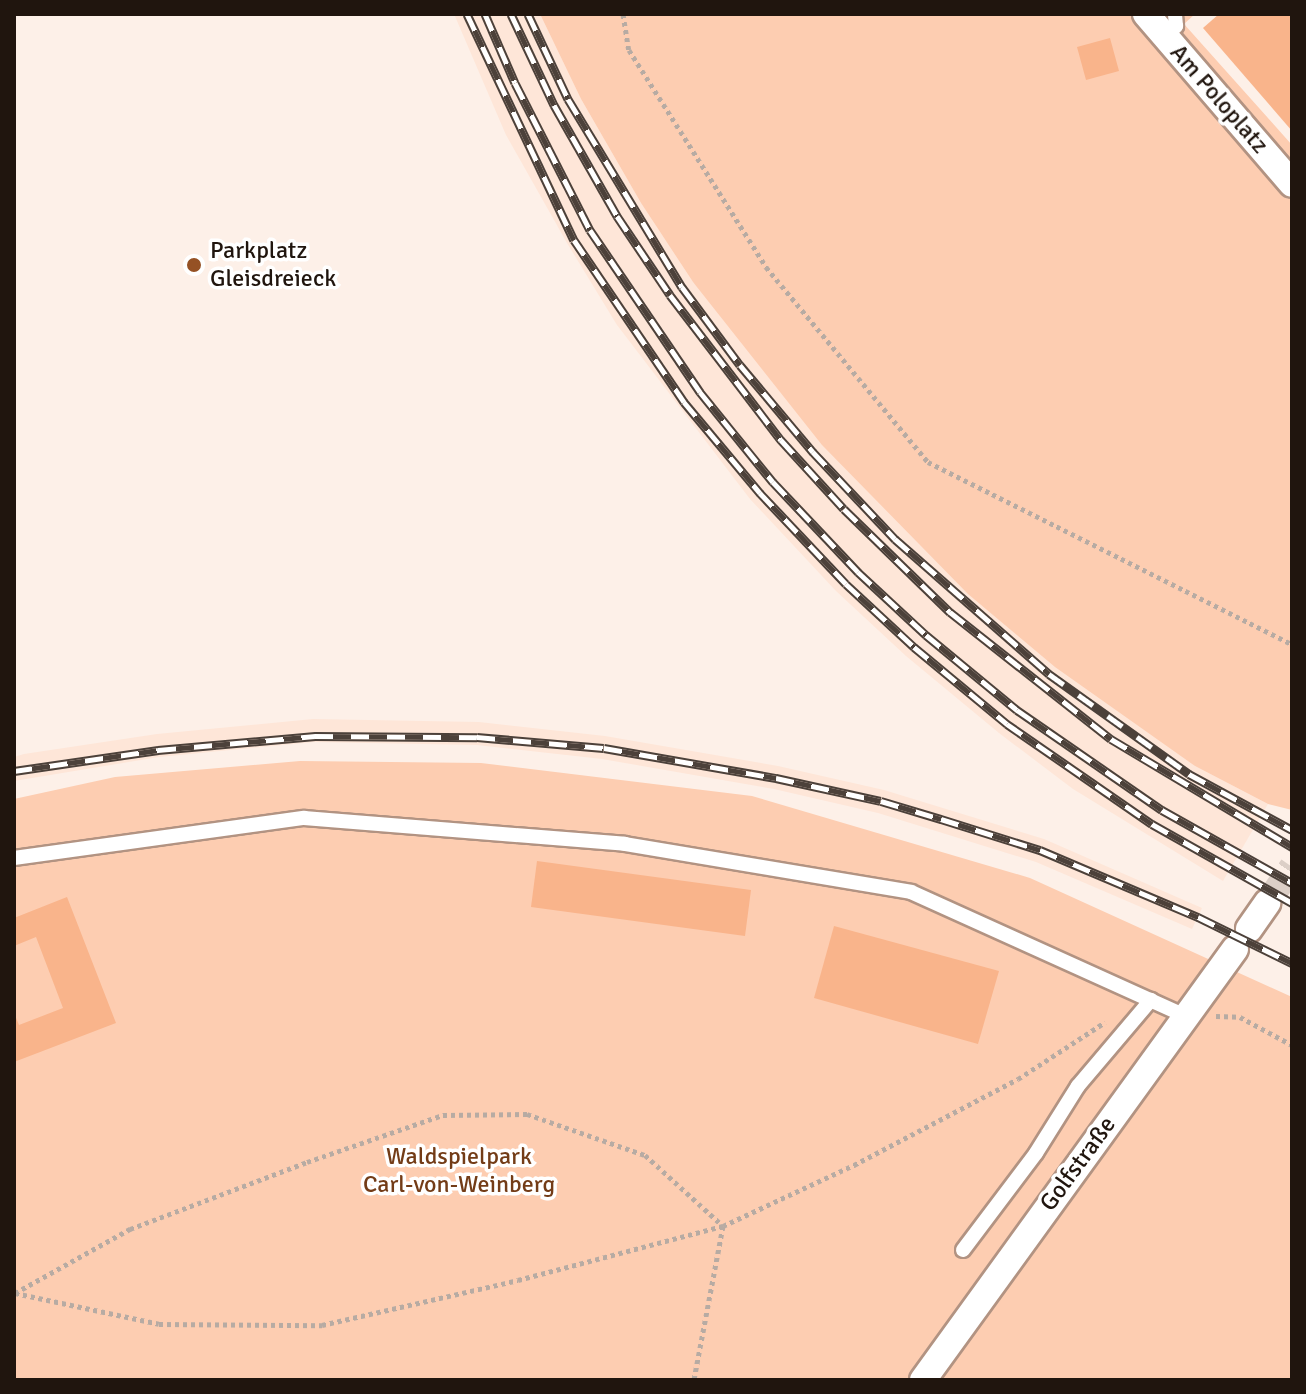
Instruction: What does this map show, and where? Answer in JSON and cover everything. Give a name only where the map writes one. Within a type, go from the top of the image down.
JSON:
[{"type":"street","name":"Am Poloplatz","points":[[1146,14],[1170,25],[1292,184]]},
{"type":"street","name":"Golfstraße","points":[[923,1380],[1267,903]]},
{"type":"lane","points":[[14,858],[304,818],[625,844],[911,892],[1184,1015]]},
{"type":"lane","points":[[963,1250],[1036,1153],[1078,1086],[1151,1000]]},
{"type":"path","points":[[623,14],[629,50],[766,267],[928,462],[1292,644]]},
{"type":"path","points":[[1184,1015],[1240,1017],[1292,1045]]},
{"type":"path","points":[[14,1293],[159,1324],[322,1325],[723,1226],[854,1165],[1018,1079],[1110,1018]]},
{"type":"path","points":[[14,1293],[130,1229],[443,1115],[527,1114],[645,1155],[723,1226]]},
{"type":"path","points":[[694,1380],[723,1226]]},
{"type":"shaded area","points":[[454,14],[540,14],[581,99],[641,203],[693,282],[1195,766],[1268,804],[1223,881],[1073,789],[999,733],[906,656],[836,591],[750,499],[617,325],[506,135]]},
{"type":"shaded area","points":[[313,719],[479,722],[605,736],[778,766],[884,790],[1044,839],[1202,908],[1192,929],[1036,862],[878,813],[774,789],[602,759],[477,745],[314,742],[159,757],[14,781],[14,757],[24,754],[157,734]]},
{"type":"green space","points":[[540,14],[1195,14],[1184,24],[1292,145],[1292,810],[1268,804],[1195,766],[1055,667],[968,594],[822,445],[693,282],[641,203],[581,99]]},
{"type":"green space","name":"Waldspielpark Carl-von-Weinberg","points":[[300,761],[481,763],[752,796],[1030,878],[1292,997],[1292,1380],[14,1380],[14,799],[115,777]]},
{"type":"building","points":[[1219,14],[1292,14],[1292,131],[1203,28]]},
{"type":"building","points":[[1110,38],[1119,71],[1086,80],[1077,47]]},
{"type":"building","points":[[537,861],[751,890],[745,936],[531,907]]},
{"type":"building","points":[[67,897],[116,1023],[14,1062],[14,1013],[19,1025],[63,1008],[36,937],[14,946],[14,918]]},
{"type":"building","points":[[834,926],[999,971],[978,1044],[814,998]]},
{"type":"tunnel","points":[[1267,903],[1292,867]]},
{"type":"railway","points":[[467,14],[574,240],[684,402],[760,493],[846,584],[914,647],[1007,724],[1152,824],[1292,903]]},
{"type":"railway","points":[[485,14],[515,83],[590,230],[700,392],[773,482],[858,572],[926,635],[1017,710],[1162,810],[1292,883]]},
{"type":"railway","points":[[511,14],[554,105],[617,216],[670,295],[781,440],[844,509],[950,612],[1111,739],[1292,847]]},
{"type":"railway","points":[[528,14],[568,99],[682,287],[740,365],[813,452],[895,539],[1049,674],[1189,774],[1292,830]]},
{"type":"railway","points":[[14,771],[158,750],[315,736],[477,737],[604,748],[776,778],[881,801],[941,819],[1040,850],[1198,917],[1292,963]]},
{"type":"place","name":"Parkplatz Gleisdreieck","points":[[194,265]]}]
